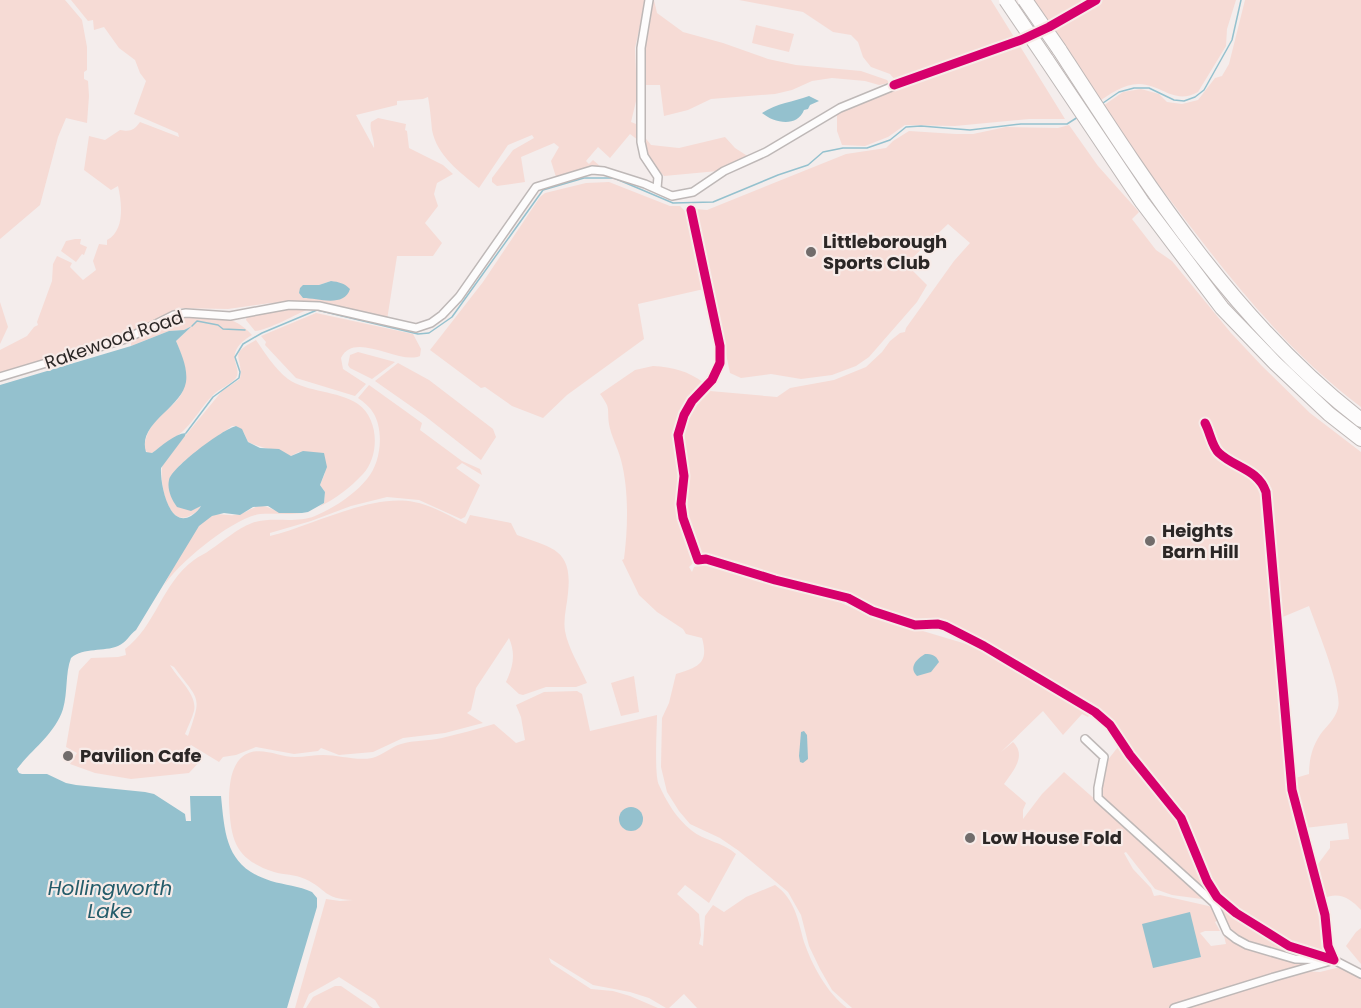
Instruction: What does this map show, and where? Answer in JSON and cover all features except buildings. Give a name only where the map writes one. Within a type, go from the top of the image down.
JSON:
[{"type":"highway","points":[[1006,0],[1142,202],[1222,308],[1314,400],[1361,439]]},
{"type":"highway","points":[[1025,0],[1193,247],[1236,301],[1283,352],[1361,420]]},
{"type":"street","points":[[649,0],[641,48],[640,125],[644,156],[658,177],[657,188]]},
{"type":"street","name":"Rakewood Road","points":[[0,377],[126,339],[164,320],[186,314],[230,316],[289,305],[309,305],[407,326],[431,323],[459,297],[536,187],[592,170],[604,171],[657,188],[672,196],[693,192],[724,171],[766,152],[840,108],[894,85],[1021,40],[1068,17],[1096,0]]},
{"type":"street","points":[[1085,739],[1104,757],[1098,798],[1214,903],[1227,932],[1247,945],[1295,959],[1334,960],[1361,974]]},
{"type":"street","points":[[1174,1008],[1334,960]]},
{"type":"shaded area","points":[[0,0],[65,0],[82,20],[87,47],[87,70],[84,72],[84,79],[88,81],[89,96],[87,123],[66,118],[58,137],[40,205],[0,239]]},
{"type":"shaded area","points":[[71,0],[646,0],[635,48],[637,97],[631,122],[636,124],[640,137],[638,140],[630,134],[610,158],[598,147],[586,161],[589,164],[593,160],[601,167],[569,172],[556,177],[551,161],[559,147],[554,143],[521,157],[525,182],[497,186],[492,182],[492,178],[513,150],[534,138],[532,135],[508,145],[479,188],[450,163],[439,148],[432,130],[428,97],[397,101],[397,105],[356,115],[374,148],[371,122],[378,118],[406,124],[409,148],[443,165],[453,174],[437,183],[434,194],[438,206],[425,223],[442,243],[433,256],[397,256],[387,320],[315,301],[271,303],[228,309],[178,308],[124,335],[0,373],[0,350],[27,336],[38,325],[37,322],[52,281],[53,264],[57,256],[72,263],[70,267],[83,280],[96,270],[93,261],[99,244],[107,245],[107,240],[117,230],[121,216],[118,186],[111,190],[84,170],[89,136],[105,140],[120,130],[132,130],[140,122],[179,137],[178,133],[134,114],[146,81],[135,60],[119,48],[104,27],[94,30],[93,20],[88,21]],"holes":[[[331,281],[311,298],[303,298],[299,293],[304,285],[319,285]]]},
{"type":"shaded area","points":[[651,0],[654,0],[657,13],[683,32],[768,59],[796,65],[861,71],[887,80],[889,83],[879,85],[865,81],[832,78],[812,81],[792,90],[775,94],[711,99],[688,110],[664,116],[660,85],[644,85],[643,49]]},
{"type":"shaded area","points":[[739,0],[991,0],[1014,37],[896,81],[890,74],[871,67],[863,57],[858,42],[851,35],[833,32],[803,12]]},
{"type":"shaded area","points":[[1033,0],[1081,0],[1084,3],[1047,23]]},
{"type":"shaded area","points":[[1100,0],[1236,0],[1227,29],[1226,46],[1198,92],[1182,96],[1147,85],[1133,84],[1117,90],[1097,103],[1050,29]]},
{"type":"shaded area","points":[[1245,0],[1361,0],[1361,407],[1304,359],[1254,305],[1206,247],[1100,108],[1123,92],[1141,89],[1159,94],[1167,102],[1182,104],[1198,100],[1215,78],[1222,76],[1229,64]]},
{"type":"shaded area","points":[[756,25],[794,34],[789,52],[752,43]]},
{"type":"shaded area","points":[[1018,43],[1065,119],[1029,119],[955,126],[905,125],[888,137],[865,146],[842,145],[837,131],[837,113],[940,70]]},
{"type":"shaded area","points":[[1069,125],[1098,166],[1139,212],[1132,219],[1156,250],[1172,261],[1231,333],[1262,366],[1310,413],[1361,452],[1361,910],[1344,897],[1334,896],[1323,899],[1315,868],[1330,848],[1330,841],[1349,839],[1347,823],[1305,828],[1296,799],[1298,797],[1296,787],[1292,779],[1309,774],[1310,759],[1315,744],[1338,708],[1337,688],[1328,658],[1309,606],[1278,619],[1271,518],[1264,479],[1243,464],[1217,457],[1217,460],[1255,476],[1264,493],[1265,539],[1287,752],[1285,781],[1323,919],[1323,952],[1289,942],[1236,910],[1215,891],[1180,811],[1099,708],[1091,702],[1088,707],[985,645],[943,623],[927,621],[912,623],[848,595],[789,581],[762,570],[700,557],[684,506],[686,481],[682,444],[683,429],[694,406],[710,391],[777,397],[790,388],[834,380],[866,367],[890,341],[905,332],[954,261],[970,243],[948,224],[906,264],[927,285],[917,302],[869,357],[856,366],[832,375],[801,379],[771,374],[741,378],[730,373],[696,209],[707,210],[846,154],[886,148],[909,131],[973,134],[1006,127],[1058,128]]},
{"type":"shaded area","points":[[643,135],[651,145],[679,148],[725,137],[735,148],[749,157],[718,171],[664,176],[649,160]]},
{"type":"shaded area","points":[[609,182],[670,206],[680,206],[689,215],[704,289],[638,304],[644,339],[567,395],[543,418],[512,406],[485,387],[481,388],[430,350],[483,282],[540,197],[545,193],[586,183]]},
{"type":"shaded area","points":[[81,239],[80,244],[87,247],[84,255],[82,254],[76,262],[61,251],[66,241]]},
{"type":"shaded area","points":[[0,302],[8,327],[0,344]]},
{"type":"shaded area","points":[[311,308],[261,330],[255,331],[246,320],[247,316],[284,309]]},
{"type":"shaded area","points":[[316,313],[413,334],[421,349],[420,356],[411,358],[366,347],[347,350],[341,358],[343,369],[366,384],[355,396],[296,378],[265,345],[266,342],[261,336]]},
{"type":"shaded area","points":[[188,316],[231,320],[252,335],[237,348],[235,360],[238,374],[236,378],[213,395],[183,431],[152,453],[148,453],[144,449],[148,433],[181,394],[185,382],[184,365],[176,341],[192,326],[184,330],[169,331],[131,346],[131,339],[170,319]]},
{"type":"shaded area","points":[[256,340],[275,366],[288,379],[304,387],[350,399],[365,411],[375,437],[369,466],[348,488],[319,507],[324,503],[325,492],[320,485],[325,473],[299,452],[291,456],[248,442],[244,433],[236,426],[232,426],[181,464],[169,479],[170,493],[195,509],[201,505],[191,515],[183,518],[176,515],[170,509],[163,490],[163,463],[222,391],[240,379],[239,353],[241,349]]},
{"type":"shaded area","points":[[358,352],[395,362],[372,379],[348,365],[350,355]]},
{"type":"shaded area","points":[[398,363],[429,380],[493,429],[496,437],[481,460],[425,416],[375,381]]},
{"type":"shaded area","points":[[653,366],[680,370],[704,383],[688,400],[676,431],[682,478],[679,491],[680,516],[695,561],[689,567],[692,572],[694,567],[708,563],[837,601],[866,614],[983,649],[1091,713],[1088,717],[1082,714],[1063,735],[1043,711],[1001,752],[1013,742],[1019,753],[1017,763],[1004,784],[1026,803],[1023,819],[1042,794],[1064,772],[1209,900],[1172,895],[1155,889],[1126,852],[1124,853],[1133,869],[1151,888],[1154,896],[1160,895],[1213,907],[1219,920],[1215,922],[1220,931],[1200,933],[1211,946],[1226,944],[1224,936],[1247,947],[1308,963],[1202,995],[1169,1008],[852,1008],[832,990],[809,946],[801,915],[788,892],[739,851],[720,838],[690,824],[667,792],[661,767],[662,718],[669,703],[676,674],[700,663],[703,659],[704,646],[702,638],[686,634],[683,629],[657,612],[639,595],[622,560],[624,559],[627,522],[627,496],[621,460],[610,428],[607,406],[600,394],[635,370]]},
{"type":"shaded area","points":[[369,385],[422,423],[420,430],[462,461],[480,469],[482,475],[462,463],[456,468],[480,485],[465,517],[461,519],[419,500],[387,497],[351,506],[270,533],[270,536],[361,506],[397,500],[427,506],[466,524],[470,515],[511,523],[517,535],[549,547],[563,558],[569,578],[565,631],[571,651],[587,683],[576,687],[546,687],[523,695],[519,694],[506,682],[513,660],[509,638],[476,688],[471,710],[467,713],[483,723],[445,733],[403,738],[373,752],[339,755],[321,748],[318,751],[294,754],[256,747],[236,755],[223,757],[219,762],[191,745],[187,750],[202,759],[189,773],[131,779],[95,773],[70,764],[77,753],[66,747],[79,671],[91,658],[126,655],[125,649],[144,629],[183,569],[235,532],[252,523],[315,516],[344,500],[367,479],[378,456],[380,438],[377,421],[372,411],[358,398]],"holes":[[[170,665],[174,667],[196,699],[197,705],[188,736],[185,734],[193,714],[193,699]]]},
{"type":"shaded area","points":[[260,506],[283,513],[302,513],[260,514],[249,517],[221,532],[193,554],[164,586],[190,537],[204,521],[214,515],[238,515]]},
{"type":"shaded area","points":[[634,676],[639,712],[621,716],[611,683]]},
{"type":"shaded area","points":[[577,691],[582,694],[590,731],[657,715],[657,780],[665,797],[686,826],[736,854],[709,903],[685,885],[677,894],[699,914],[701,935],[699,944],[703,946],[705,916],[713,905],[724,912],[746,897],[775,885],[791,903],[807,951],[821,978],[833,995],[847,1008],[697,1008],[684,994],[669,1008],[666,1008],[649,998],[630,992],[593,985],[549,958],[551,963],[591,989],[613,991],[658,1008],[380,1008],[375,1000],[339,977],[309,994],[303,1008],[295,1008],[326,899],[353,900],[330,896],[301,877],[261,867],[243,854],[231,828],[229,803],[232,775],[239,760],[245,755],[259,751],[295,757],[323,755],[372,758],[401,744],[442,738],[494,724],[516,743],[525,740],[521,717],[516,705],[544,692]]},
{"type":"shaded area","points":[[1121,743],[1177,816],[1205,880],[1221,903],[1289,947],[1313,956],[1270,950],[1239,938],[1229,928],[1211,895],[1105,801],[1100,792],[1107,761]]},
{"type":"shaded area","points":[[1361,928],[1361,964],[1346,946]]},
{"type":"shaded area","points":[[1340,967],[1361,979],[1361,1008],[1180,1008],[1303,971],[1320,972]]},
{"type":"shaded area","points":[[335,986],[341,986],[373,1008],[306,1008],[313,997]]},
{"type":"water","points":[[809,96],[819,101],[810,105],[801,116],[791,121],[779,121],[762,113],[779,105]]},
{"type":"water","points":[[331,281],[348,287],[350,289],[347,295],[330,301],[303,298],[299,293],[303,285],[319,285]]},
{"type":"water","name":"Hollingworth Lake","points":[[192,326],[176,341],[186,371],[183,391],[148,432],[145,442],[146,452],[152,453],[173,438],[186,433],[161,468],[164,493],[171,510],[176,516],[183,518],[191,516],[199,509],[201,506],[191,511],[177,507],[170,494],[169,480],[179,466],[199,449],[236,426],[242,429],[248,442],[260,448],[279,449],[291,456],[303,451],[324,453],[327,467],[320,485],[325,492],[324,503],[302,513],[279,513],[268,506],[253,507],[240,515],[224,513],[212,516],[199,526],[136,630],[118,646],[82,652],[71,658],[65,703],[59,718],[49,734],[17,769],[22,774],[47,774],[76,785],[154,794],[185,814],[186,821],[191,821],[190,796],[221,796],[227,837],[236,858],[256,875],[312,892],[317,898],[317,907],[287,1008],[0,1008],[0,385],[131,346],[169,331],[184,330]]},
{"type":"water","points":[[925,654],[933,655],[939,662],[931,672],[917,676],[913,666]]},
{"type":"water","points":[[804,731],[807,735],[808,759],[803,763],[800,762],[799,756],[801,732]]},
{"type":"water","points":[[631,807],[639,811],[643,819],[639,827],[631,831],[623,827],[619,819],[623,811]]},
{"type":"water","points":[[1190,912],[1201,957],[1153,968],[1142,924]]},
{"type":"waterway","points":[[1103,103],[1119,92],[1134,88],[1149,88],[1174,100],[1184,101],[1195,97],[1204,90],[1232,40],[1241,0]]},
{"type":"waterway","points":[[186,433],[213,397],[239,378],[240,372],[235,357],[243,344],[262,333],[317,310],[418,334],[429,333],[452,317],[543,190],[584,178],[614,178],[673,203],[713,202],[808,165],[823,152],[843,148],[867,148],[890,140],[906,127],[970,130],[1021,124],[1067,124],[1078,117]]},
{"type":"waterway","points":[[192,326],[197,321],[218,325],[223,329],[245,330]]},
{"type":"cycle path","points":[[894,85],[1021,40],[1096,0]]},
{"type":"cycle path","points":[[691,210],[720,346],[720,363],[712,380],[692,401],[684,415],[678,435],[684,476],[681,504],[683,518],[698,560],[706,559],[775,580],[848,598],[872,611],[915,625],[945,626],[984,646],[1095,712],[1110,725],[1130,755],[1181,818],[1207,881],[1217,897],[1236,913],[1289,946],[1334,960],[1328,946],[1325,915],[1292,790],[1266,492],[1258,478],[1225,458],[1217,450],[1205,423]]},
{"type":"place","name":"Littleborough Sports Club","points":[[811,252]]},
{"type":"place","name":"Heights Barn Hill","points":[[1150,541]]},
{"type":"place","name":"Pavilion Cafe","points":[[68,756]]},
{"type":"place","name":"Low House Fold","points":[[970,838]]}]
